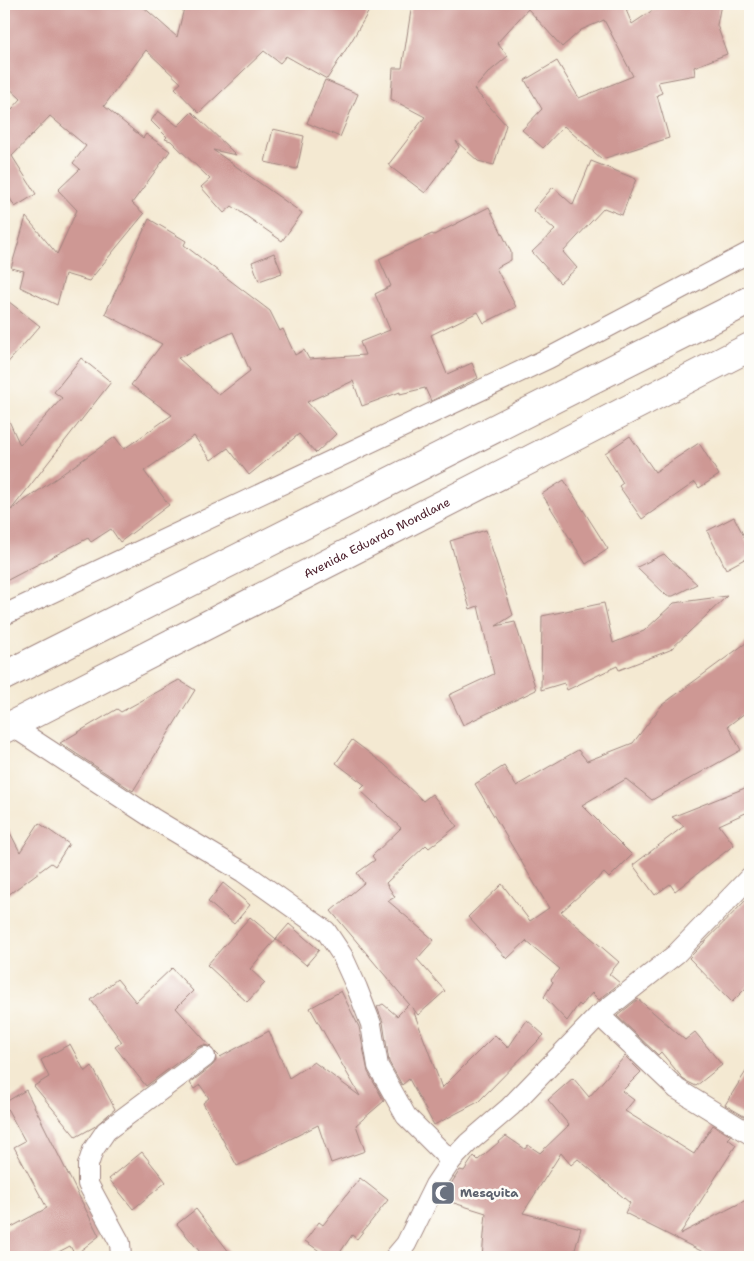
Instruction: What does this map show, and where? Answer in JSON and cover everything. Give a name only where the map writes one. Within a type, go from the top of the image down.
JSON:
[{"type":"main road","points":[[4,676],[750,300]]},
{"type":"main road","name":"Avenida Eduardo Mondlane","points":[[8,727],[750,347]]},
{"type":"street","points":[[4,616],[549,358],[750,252]]},
{"type":"street","points":[[8,727],[154,819],[243,872],[326,931],[342,955],[371,1024],[378,1066],[406,1116],[451,1161]]},
{"type":"street","points":[[395,1257],[406,1244],[435,1186],[451,1161],[468,1143],[510,1107],[599,1015],[676,954],[750,877]]},
{"type":"street","points":[[599,1015],[677,1089],[750,1134]]},
{"type":"street","points":[[121,1257],[120,1244],[88,1184],[88,1165],[93,1150],[106,1131],[205,1057]]},
{"type":"building","points":[[4,4],[140,4],[177,37],[185,4],[373,4],[327,79],[286,56],[280,63],[264,51],[199,113],[175,88],[181,83],[146,50],[104,106],[143,138],[146,134],[170,151],[132,203],[144,214],[89,281],[65,274],[57,305],[20,287],[24,271],[11,268],[26,217],[57,254],[77,210],[58,190],[80,169],[73,163],[86,146],[50,116],[12,156],[36,194],[15,207],[4,188],[4,118],[21,99],[4,83]]},
{"type":"building","points":[[412,4],[640,4],[626,10],[632,24],[662,4],[721,4],[717,25],[727,54],[694,67],[695,75],[658,82],[662,93],[657,95],[669,138],[602,159],[564,126],[543,148],[522,130],[542,109],[525,80],[557,61],[579,98],[633,76],[604,20],[581,30],[562,47],[528,9],[497,43],[508,56],[488,73],[474,89],[506,125],[494,165],[478,161],[456,141],[459,147],[425,193],[388,165],[425,117],[391,99],[393,68],[402,68]]},
{"type":"building","points":[[325,80],[358,94],[340,137],[307,123]]},
{"type":"building","points":[[158,111],[178,126],[192,112],[236,155],[213,150],[302,213],[282,241],[232,206],[224,213],[201,187],[210,179],[171,141],[165,139],[167,137],[151,121]]},
{"type":"building","points":[[273,129],[304,136],[297,169],[265,162]]},
{"type":"building","points":[[591,161],[636,179],[622,215],[604,208],[563,252],[577,268],[560,283],[532,252],[555,230],[533,210],[553,187],[573,205]]},
{"type":"building","points":[[489,207],[511,252],[511,260],[496,268],[516,307],[484,323],[478,312],[431,335],[447,374],[472,363],[478,378],[431,401],[425,388],[400,394],[400,392],[362,406],[353,381],[307,402],[336,434],[316,453],[299,434],[249,475],[228,448],[211,460],[194,436],[144,471],[169,505],[120,542],[111,529],[91,542],[88,538],[4,582],[4,410],[20,445],[62,398],[54,392],[81,358],[111,382],[11,510],[115,437],[124,449],[172,415],[131,385],[162,344],[105,314],[149,219],[186,241],[184,245],[270,311],[280,331],[283,329],[295,355],[304,350],[309,359],[365,355],[360,342],[390,330],[375,294],[391,286],[379,259],[432,234],[434,235]],"holes":[[[233,332],[250,371],[219,395],[178,358]]]},
{"type":"building","points":[[274,253],[282,273],[259,281],[252,262]]},
{"type":"building","points":[[4,298],[40,326],[4,367]]},
{"type":"building","points":[[630,436],[655,472],[699,443],[719,475],[699,488],[695,482],[642,519],[619,486],[623,483],[605,453]]},
{"type":"building","points":[[564,480],[608,549],[586,564],[542,494]]},
{"type":"building","points":[[734,517],[750,548],[750,556],[726,569],[707,531]]},
{"type":"building","points":[[486,530],[513,615],[496,626],[515,622],[536,690],[463,725],[449,695],[494,674],[478,606],[470,609],[450,541]]},
{"type":"building","points":[[664,554],[697,584],[673,596],[667,596],[637,567]]},
{"type":"building","points":[[727,596],[670,650],[619,670],[617,666],[567,690],[564,683],[541,690],[542,616],[604,603],[613,643],[644,631],[674,603]]},
{"type":"building","points":[[750,640],[750,709],[728,726],[741,750],[652,800],[626,779],[582,805],[632,855],[609,878],[604,873],[561,912],[619,962],[609,974],[620,983],[599,1000],[592,993],[581,1006],[579,1004],[567,1021],[544,997],[553,982],[551,980],[560,969],[526,941],[507,959],[468,917],[502,884],[530,921],[549,908],[475,784],[504,766],[516,786],[578,750],[587,761],[633,743],[662,705]]},
{"type":"building","points":[[179,680],[195,690],[133,791],[60,743],[117,709],[121,712]]},
{"type":"building","points":[[352,740],[384,764],[423,801],[432,794],[457,826],[429,848],[426,845],[386,883],[395,897],[388,901],[434,940],[417,959],[445,991],[418,1015],[412,1007],[442,1088],[495,1035],[508,1048],[527,1020],[544,1035],[478,1102],[434,1125],[409,1079],[402,1085],[389,1062],[383,1022],[377,1007],[383,1004],[397,1016],[409,1004],[331,911],[364,883],[357,873],[375,860],[372,856],[401,828],[360,790],[365,785],[336,763]]},
{"type":"building","points":[[750,786],[750,811],[719,825],[734,845],[675,891],[670,884],[655,895],[633,865],[684,826],[672,817]]},
{"type":"building","points":[[4,821],[20,852],[39,823],[69,844],[55,866],[51,863],[4,898]]},
{"type":"building","points":[[223,883],[250,905],[234,924],[208,902]]},
{"type":"building","points":[[750,896],[750,984],[732,1002],[689,958]]},
{"type":"building","points":[[250,917],[276,939],[250,969],[265,983],[247,1002],[207,965]]},
{"type":"building","points":[[289,924],[319,950],[306,965],[276,939]]},
{"type":"building","points":[[172,968],[193,991],[176,1008],[211,1047],[204,1045],[198,1047],[146,1086],[115,1047],[122,1042],[91,1000],[117,979],[136,1002]]},
{"type":"building","points":[[341,991],[359,1027],[368,1072],[384,1101],[356,1125],[365,1151],[331,1163],[318,1125],[237,1166],[203,1103],[209,1098],[200,1085],[194,1089],[190,1083],[212,1066],[216,1061],[215,1052],[220,1057],[269,1031],[289,1078],[314,1062],[360,1096],[310,1008]]},
{"type":"building","points":[[638,999],[685,1040],[695,1032],[722,1065],[696,1086],[684,1080],[661,1052],[658,1055],[617,1016]]},
{"type":"building","points":[[70,1044],[85,1072],[92,1066],[115,1109],[94,1127],[76,1137],[34,1086],[49,1077],[41,1060]]},
{"type":"building","points":[[625,1056],[641,1072],[622,1091],[634,1100],[625,1111],[694,1154],[713,1125],[731,1136],[728,1139],[736,1145],[680,1234],[750,1198],[750,1252],[741,1257],[713,1257],[625,1213],[630,1203],[578,1159],[571,1165],[561,1153],[523,1213],[581,1228],[573,1257],[482,1257],[486,1213],[441,1199],[460,1170],[464,1171],[474,1156],[478,1160],[506,1136],[525,1149],[528,1145],[540,1153],[569,1125],[548,1100],[573,1078],[589,1097]]},
{"type":"building","points":[[750,1065],[750,1118],[749,1119],[725,1105]]},
{"type":"building","points":[[26,1090],[99,1236],[75,1255],[70,1246],[49,1257],[4,1257],[4,1231],[47,1208],[14,1147],[25,1141],[4,1103]]},
{"type":"building","points":[[142,1152],[166,1182],[133,1209],[109,1179]]},
{"type":"building","points":[[360,1178],[388,1200],[357,1239],[352,1235],[337,1257],[328,1257],[305,1241],[319,1222],[323,1225]]},
{"type":"building","points":[[196,1209],[233,1257],[204,1257],[177,1224]]},
{"type":"place","name":"Mesquita","points":[[443,1193]]}]
